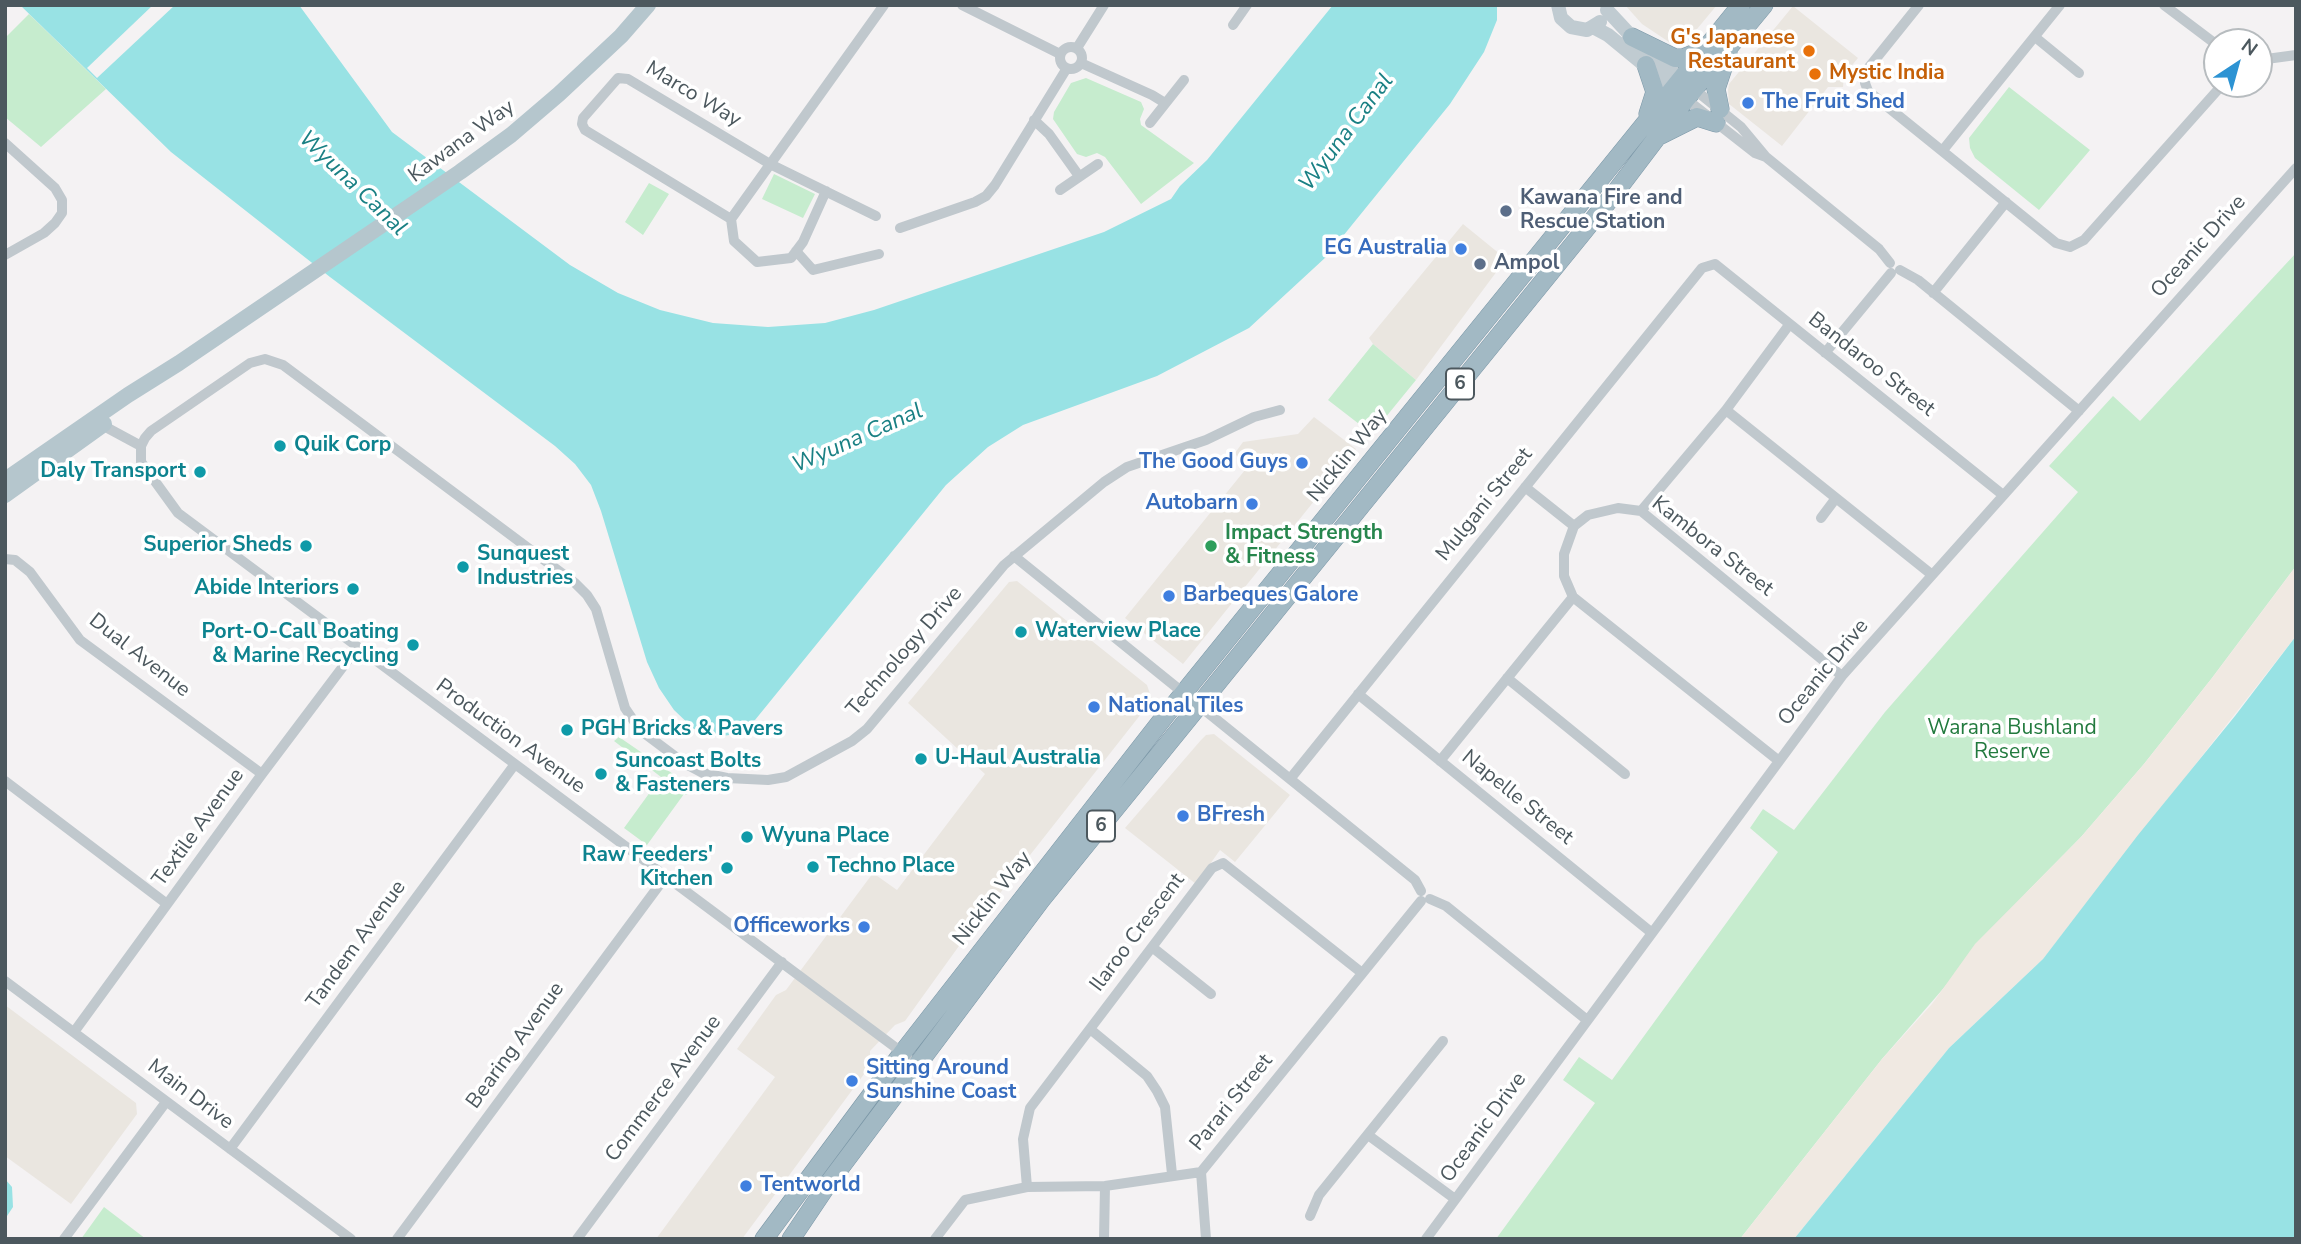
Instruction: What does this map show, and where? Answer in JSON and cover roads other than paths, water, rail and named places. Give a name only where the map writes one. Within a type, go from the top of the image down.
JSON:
[{"type":"highway","name":"Nicklin Way","points":[[764,1239],[903,1052],[1184,693],[1650,132],[1684,89],[1708,47],[1741,5]]},
{"type":"highway","name":"Nicklin Way","points":[[1684,89],[1730,47],[1764,5]]},
{"type":"highway","points":[[1632,37],[1675,58],[1683,58],[1708,47]]},
{"type":"highway","points":[[1646,65],[1655,92],[1650,132],[1698,117],[1718,116],[1716,89],[1730,47]]},
{"type":"highway","name":"Nicklin Way","points":[[791,1239],[828,1184],[1041,900],[1614,194],[1650,132]]},
{"type":"main road","name":"Kawana Way","points":[[5,480],[460,173],[511,135],[559,94],[621,36],[648,5]]},
{"type":"main road","points":[[1556,7],[1561,18],[1579,30],[1594,27],[1603,20],[1607,8]]},
{"type":"main road","points":[[1607,8],[1684,89]]},
{"type":"main road","points":[[1594,27],[1684,89]]},
{"type":"main road","name":"Kawana Way","points":[[5,495],[103,425],[179,363]]},
{"type":"street","points":[[826,191],[803,242],[791,258],[757,262],[734,241],[731,219],[884,5]]},
{"type":"street","points":[[962,5],[1060,54]]},
{"type":"street","points":[[1077,48],[1104,5]]},
{"type":"street","points":[[1233,25],[1247,5]]},
{"type":"street","points":[[1919,5],[1866,71],[1865,83],[1868,91],[2056,243],[2070,247],[2084,240],[2211,98]]},
{"type":"street","points":[[1943,150],[2060,5]]},
{"type":"street","points":[[2164,5],[2203,34]]},
{"type":"street","points":[[2035,37],[2079,73]]},
{"type":"street","points":[[1077,48],[1067,47],[1060,54],[1060,61],[1066,68],[1073,69],[1082,63]]},
{"type":"street","points":[[1077,48],[1082,56],[1082,63]]},
{"type":"street","points":[[2273,58],[2296,55]]},
{"type":"street","points":[[1082,63],[1165,103]]},
{"type":"street","points":[[900,228],[975,202],[986,195],[995,185],[1066,68]]},
{"type":"street","name":"Marco Way","points":[[731,219],[585,130],[583,118],[618,78],[628,79],[770,164]]},
{"type":"street","points":[[1150,123],[1184,80]]},
{"type":"street","points":[[1684,89],[1718,116],[1755,153],[1766,157],[1879,249],[1893,269],[1918,281],[2079,411]]},
{"type":"street","points":[[1034,120],[1049,134],[1079,176]]},
{"type":"street","points":[[5,143],[55,188],[62,200],[62,213],[55,223],[44,233],[5,255]]},
{"type":"street","points":[[770,164],[876,216]]},
{"type":"street","points":[[1060,190],[1098,164]]},
{"type":"street","name":"Oceanic Drive","points":[[1426,1239],[1842,676],[2296,168]]},
{"type":"street","points":[[1933,293],[2006,202]]},
{"type":"street","points":[[796,251],[813,270],[879,254]]},
{"type":"street","name":"Bandaroo Street","points":[[1715,264],[2003,495]]},
{"type":"street","name":"Mulgani Street","points":[[1290,779],[1702,268],[1715,264]]},
{"type":"street","points":[[1825,353],[1893,269]]},
{"type":"street","points":[[1641,511],[1726,410],[1789,326]]},
{"type":"street","name":"Technology Drive","points":[[141,446],[150,431],[250,363],[265,359],[283,365],[575,583],[587,595],[596,609],[625,708],[640,730],[684,763],[703,773],[727,778],[768,780],[786,777],[852,741],[867,729],[997,573],[1104,482],[1128,467],[1206,440],[1254,417],[1280,410]]},
{"type":"street","points":[[1726,410],[1931,574]]},
{"type":"street","points":[[103,425],[141,446]]},
{"type":"street","name":"Production Avenue","points":[[141,446],[141,462],[178,513],[919,1065]]},
{"type":"street","points":[[1525,487],[1574,526],[1564,554],[1564,576],[1573,597],[1779,761]]},
{"type":"street","points":[[1821,518],[1836,498]]},
{"type":"street","name":"Kambora Street","points":[[1574,526],[1588,515],[1618,508],[1641,511],[1842,676]]},
{"type":"street","points":[[1014,556],[1415,880],[1424,897],[1446,906],[1587,1020]]},
{"type":"street","name":"Dual Avenue","points":[[5,559],[15,560],[30,572],[80,640],[262,774]]},
{"type":"street","points":[[1440,761],[1573,597]]},
{"type":"street","name":"Textile Avenue","points":[[74,1032],[357,648]]},
{"type":"street","points":[[1507,678],[1625,774]]},
{"type":"street","name":"Napelle Street","points":[[1357,694],[1652,933]]},
{"type":"street","name":"Tandem Avenue","points":[[230,1149],[515,764]]},
{"type":"street","points":[[5,781],[167,904]]},
{"type":"street","name":"Ilaroo Crescent","points":[[1027,1187],[1023,1139],[1030,1108],[1212,868],[1223,863],[1362,973]]},
{"type":"street","name":"Bearing Avenue","points":[[397,1239],[666,876]]},
{"type":"street","name":"Parari Street","points":[[935,1239],[965,1200],[1027,1187],[1105,1186],[1201,1171],[1424,897]]},
{"type":"street","points":[[1152,947],[1211,994]]},
{"type":"street","name":"Commerce Avenue","points":[[577,1239],[782,962]]},
{"type":"street","name":"Main Drive","points":[[5,981],[351,1239]]},
{"type":"street","points":[[1090,1030],[1147,1076],[1157,1091],[1165,1107],[1172,1174]]},
{"type":"street","points":[[1310,1216],[1319,1195],[1443,1041]]},
{"type":"street","points":[[64,1239],[166,1102]]},
{"type":"street","points":[[1368,1135],[1455,1199]]},
{"type":"street","points":[[1201,1171],[1206,1239]]},
{"type":"street","points":[[1104,1239],[1105,1186]]},
{"type":"water","name":"Wyuna Canal","points":[[20,5],[299,5],[392,132],[570,265],[618,293],[660,310],[713,323],[768,327],[825,323],[874,310],[1104,232],[1171,199],[1180,186],[1207,160],[1333,5],[1497,5],[1497,20],[1484,52],[1450,104],[1326,257],[1249,328],[1157,376],[1023,425],[988,447],[946,485],[755,720],[737,734],[714,737],[694,729],[674,710],[659,688],[647,662],[601,511],[591,485],[575,464],[171,152]]},
{"type":"water","points":[[2296,636],[2296,1239],[1794,1239],[1949,1048],[2043,959]]},
{"type":"water","points":[[5,1179],[12,1187],[13,1207],[5,1219]]},
{"type":"place","name":"G's Japanese Restaurant","points":[[1809,51]]},
{"type":"place","name":"Mystic India","points":[[1815,74]]},
{"type":"place","name":"The Fruit Shed","points":[[1748,103]]},
{"type":"place","name":"Kawana Fire and Rescue Station","points":[[1506,211]]},
{"type":"place","name":"EG Australia","points":[[1461,249]]},
{"type":"place","name":"Ampol","points":[[1480,264]]},
{"type":"place","name":"Quik Corp","points":[[280,446]]},
{"type":"place","name":"The Good Guys","points":[[1302,463]]},
{"type":"place","name":"Daly Transport","points":[[200,472]]},
{"type":"place","name":"Autobarn","points":[[1252,504]]},
{"type":"place","name":"Superior Sheds","points":[[306,546]]},
{"type":"place","name":"Impact Strength & Fitness","points":[[1211,546]]},
{"type":"place","name":"Sunquest Industries","points":[[463,567]]},
{"type":"place","name":"Abide Interiors","points":[[353,589]]},
{"type":"place","name":"Barbeques Galore","points":[[1169,596]]},
{"type":"place","name":"Waterview Place","points":[[1021,632]]},
{"type":"place","name":"Port-O-Call Boating & Marine Recycling","points":[[413,645]]},
{"type":"place","name":"National Tiles","points":[[1094,707]]},
{"type":"place","name":"PGH Bricks & Pavers","points":[[567,730]]},
{"type":"place","name":"U-Haul Australia","points":[[921,759]]},
{"type":"place","name":"Suncoast Bolts & Fasteners","points":[[601,774]]},
{"type":"place","name":"BFresh","points":[[1183,816]]},
{"type":"place","name":"Wyuna Place","points":[[747,837]]},
{"type":"place","name":"Techno Place","points":[[813,867]]},
{"type":"place","name":"Raw Feeders' Kitchen","points":[[727,868]]},
{"type":"place","name":"Officeworks","points":[[864,927]]},
{"type":"place","name":"Sitting Around Sunshine Coast","points":[[852,1081]]},
{"type":"place","name":"Tentworld","points":[[746,1186]]},
{"type":"park label","name":"Warana Bushland Reserve","points":[[2012,741]]}]
